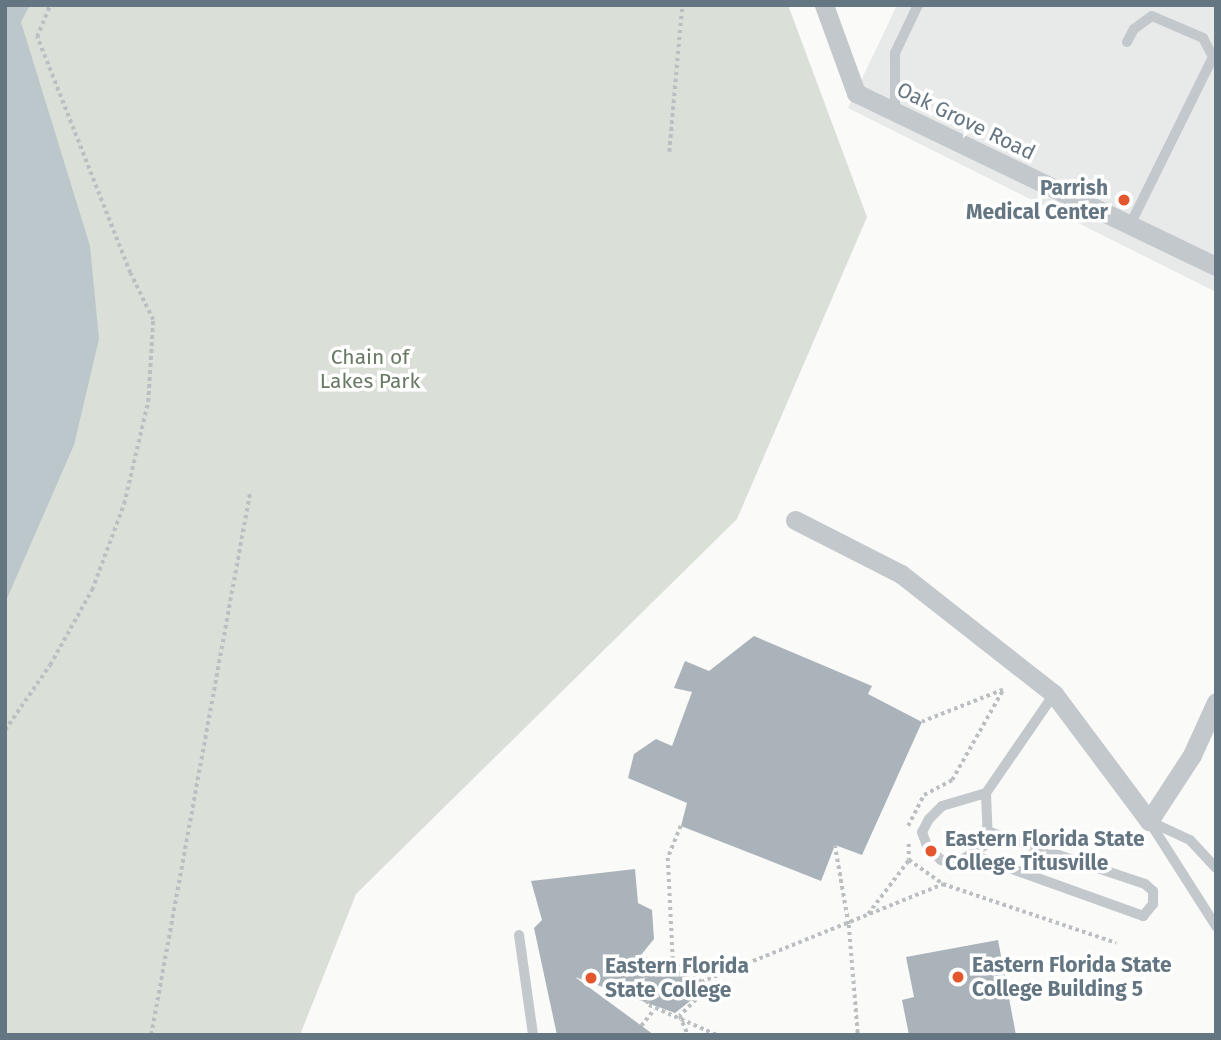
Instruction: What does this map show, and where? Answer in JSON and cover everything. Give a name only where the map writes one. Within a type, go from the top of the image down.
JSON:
[{"type":"street","name":"Oak Grove Road","points":[[824,5],[856,93],[1216,267]]},
{"type":"street","points":[[795,520],[901,574],[1054,694],[1149,821],[1192,755],[1216,702]]},
{"type":"lane","points":[[895,112],[895,52],[918,5]]},
{"type":"lane","points":[[1127,42],[1134,29],[1152,16],[1203,38],[1213,57],[1130,225]]},
{"type":"lane","points":[[986,793],[942,806],[922,832],[927,846],[941,860],[955,864],[988,843],[986,793],[1054,694]]},
{"type":"lane","points":[[1149,821],[1190,840],[1216,868]]},
{"type":"lane","points":[[1149,821],[1216,926]]},
{"type":"lane","points":[[973,855],[1143,916],[1153,904],[1153,891],[1145,884],[987,831]]},
{"type":"lane","points":[[519,935],[533,1035]]},
{"type":"path","points":[[5,730],[50,666],[92,590],[124,504],[148,402],[153,320],[130,273],[37,37],[50,5]]},
{"type":"path","points":[[669,152],[682,5]]},
{"type":"path","points":[[151,1035],[250,492]]},
{"type":"path","points":[[673,962],[668,858],[681,826]]},
{"type":"path","points":[[835,845],[849,923],[858,1035]]},
{"type":"path","points":[[867,915],[909,860]]},
{"type":"path","points":[[701,982],[943,884]]},
{"type":"path","points":[[701,982],[690,970],[673,962],[658,965],[646,976],[644,994],[654,1010],[680,1016],[716,1035]]},
{"type":"path","points":[[632,967],[646,976]]},
{"type":"path","points":[[680,1016],[696,1000],[701,982]]},
{"type":"path","points":[[626,997],[644,994]]},
{"type":"path","points":[[641,1026],[654,1010]]},
{"type":"path","points":[[680,1016],[688,1035]]},
{"type":"shaded area","points":[[5,5],[30,5],[21,22],[90,246],[99,339],[74,445],[5,603]]},
{"type":"shaded area","name":"Parrish Medical Center","points":[[897,5],[1216,5],[1216,292],[848,108]]},
{"type":"green space","name":"Chain of Lakes Park","points":[[5,5],[788,5],[867,217],[737,519],[356,894],[300,1035],[5,1035]]},
{"type":"building","points":[[754,636],[872,686],[868,694],[922,722],[862,855],[835,845],[821,881],[681,826],[687,803],[628,778],[634,754],[656,739],[672,746],[692,692],[674,688],[685,661],[709,671]]},
{"type":"building","points":[[635,869],[638,903],[652,910],[654,939],[641,955],[689,975],[694,998],[675,1013],[575,977],[654,1035],[557,1035],[534,928],[542,920],[531,881]]},
{"type":"building","name":"Eastern Florida State College Building 5","points":[[998,940],[1016,1035],[909,1035],[902,1000],[914,997],[906,957]]},
{"type":"place","name":"Parrish Medical Center","points":[[1124,200]]},
{"type":"place","name":"Eastern Florida State College Titusville","points":[[931,851]]},
{"type":"place","name":"Eastern Florida State College Building 5","points":[[958,977]]},
{"type":"place","name":"Eastern Florida State College","points":[[591,978]]}]
